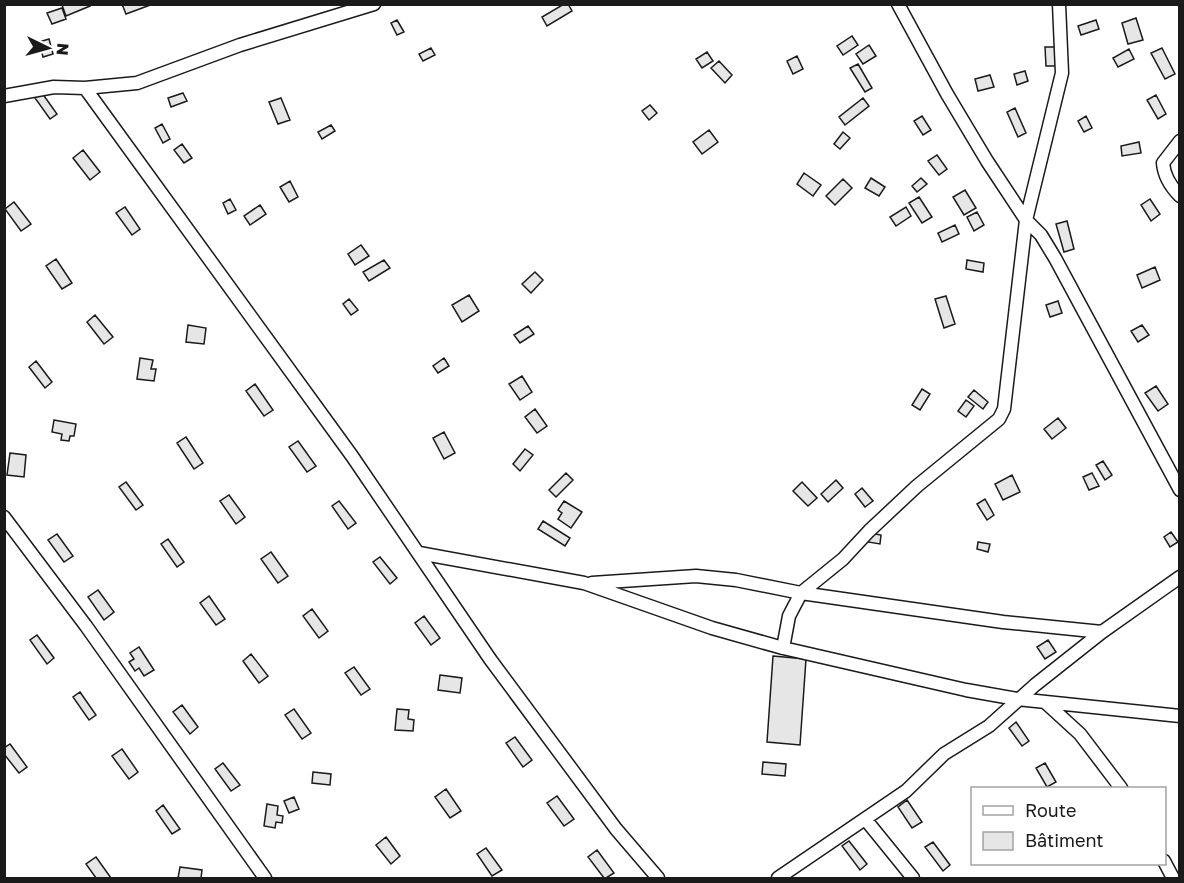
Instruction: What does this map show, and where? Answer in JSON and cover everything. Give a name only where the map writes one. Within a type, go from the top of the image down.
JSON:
[{"type":"street","points":[[4,96],[54,87],[85,88],[137,83],[240,45],[374,4]]},
{"type":"street","points":[[898,4],[987,161],[1026,220],[1041,235],[1055,258],[1179,490]]},
{"type":"street","points":[[783,648],[789,616],[801,593],[843,559],[916,486],[999,419],[1004,409],[1026,220],[1062,73],[1059,4]]},
{"type":"street","points":[[85,88],[352,456],[497,669],[616,829],[658,879]]},
{"type":"street","points":[[1179,141],[1163,163],[1172,188],[1179,196]]},
{"type":"street","points":[[4,517],[86,626],[265,879]]},
{"type":"street","points":[[419,553],[584,583],[712,628],[783,648],[966,690],[1017,699],[1179,716]]},
{"type":"street","points":[[584,583],[696,576],[736,580],[801,593],[1003,622],[1102,632]]},
{"type":"street","points":[[778,879],[906,791],[944,754],[990,726],[1017,699],[1102,632],[1179,577]]},
{"type":"street","points":[[1035,685],[1046,702],[1080,734],[1120,787]]},
{"type":"street","points":[[866,820],[913,879]]},
{"type":"street","points":[[1166,865],[1173,879]]},
{"type":"building","points":[[89,4],[90,6],[66,16],[62,5]]},
{"type":"building","points":[[122,4],[153,4],[126,14]]},
{"type":"building","points":[[568,4],[572,11],[547,26],[542,17]]},
{"type":"building","points":[[62,8],[66,19],[52,24],[47,13]]},
{"type":"building","points":[[1136,18],[1143,40],[1128,44],[1122,23]]},
{"type":"building","points":[[397,20],[404,32],[397,35],[391,23]]},
{"type":"building","points":[[1096,20],[1099,29],[1081,35],[1078,26]]},
{"type":"building","points":[[852,36],[858,45],[843,55],[837,46]]},
{"type":"building","points":[[49,39],[53,54],[43,57],[39,42]]},
{"type":"building","points":[[869,45],[876,56],[863,64],[856,54]]},
{"type":"building","points":[[1045,47],[1058,47],[1059,66],[1046,66]]},
{"type":"building","points":[[431,48],[435,55],[423,61],[419,54]]},
{"type":"building","points":[[1162,48],[1175,74],[1165,79],[1151,53]]},
{"type":"building","points":[[1129,49],[1134,59],[1118,67],[1113,58]]},
{"type":"building","points":[[707,52],[713,61],[702,68],[696,59]]},
{"type":"building","points":[[797,56],[803,69],[793,74],[787,61]]},
{"type":"building","points":[[719,61],[732,75],[725,83],[711,68]]},
{"type":"building","points":[[858,64],[872,88],[865,92],[850,68]]},
{"type":"building","points":[[1025,71],[1028,81],[1017,85],[1014,74]]},
{"type":"building","points":[[990,75],[994,87],[978,91],[975,79]]},
{"type":"building","points":[[42,93],[57,114],[50,119],[35,98]]},
{"type":"building","points":[[183,93],[187,101],[171,107],[168,98]]},
{"type":"building","points":[[1156,95],[1166,114],[1158,119],[1147,100]]},
{"type":"building","points":[[281,98],[290,120],[278,124],[269,102]]},
{"type":"building","points":[[863,98],[869,106],[845,125],[839,117]]},
{"type":"building","points":[[650,105],[657,113],[649,120],[642,111]]},
{"type":"building","points":[[1015,108],[1026,133],[1018,137],[1007,112]]},
{"type":"building","points":[[922,116],[931,130],[923,135],[914,121]]},
{"type":"building","points":[[1086,116],[1092,128],[1084,132],[1078,121]]},
{"type":"building","points":[[162,124],[170,139],[163,143],[155,128]]},
{"type":"building","points":[[331,125],[335,131],[322,139],[318,132]]},
{"type":"building","points":[[709,130],[718,142],[702,154],[693,142]]},
{"type":"building","points":[[843,132],[850,138],[840,149],[834,144]]},
{"type":"building","points":[[1139,142],[1141,153],[1122,156],[1121,146]]},
{"type":"building","points":[[182,144],[192,158],[184,163],[174,150]]},
{"type":"building","points":[[83,150],[100,172],[90,180],[73,158]]},
{"type":"building","points":[[937,155],[947,169],[939,175],[928,161]]},
{"type":"building","points":[[804,173],[821,185],[813,196],[797,184]]},
{"type":"building","points":[[871,178],[885,187],[879,196],[865,188]]},
{"type":"building","points":[[921,178],[927,184],[917,192],[912,186]]},
{"type":"building","points":[[843,179],[852,188],[835,205],[826,196]]},
{"type":"building","points":[[290,181],[298,197],[289,202],[280,187]]},
{"type":"building","points":[[965,190],[976,208],[964,215],[953,197]]},
{"type":"building","points":[[919,197],[932,217],[922,223],[909,203]]},
{"type":"building","points":[[230,199],[236,210],[228,214],[223,203]]},
{"type":"building","points":[[1150,199],[1160,214],[1151,221],[1141,205]]},
{"type":"building","points":[[14,202],[31,224],[21,231],[5,209]]},
{"type":"building","points":[[260,205],[266,214],[250,225],[244,216]]},
{"type":"building","points":[[125,207],[140,229],[132,235],[116,213]]},
{"type":"building","points":[[906,207],[911,216],[896,226],[890,217]]},
{"type":"building","points":[[977,212],[984,225],[974,231],[967,217]]},
{"type":"building","points":[[1067,221],[1074,249],[1064,252],[1056,224]]},
{"type":"building","points":[[955,225],[959,234],[942,242],[938,233]]},
{"type":"building","points":[[361,245],[369,256],[355,265],[348,254]]},
{"type":"building","points":[[56,259],[72,283],[62,289],[46,266]]},
{"type":"building","points":[[384,260],[390,268],[369,281],[363,272]]},
{"type":"building","points":[[967,260],[984,263],[983,272],[966,269]]},
{"type":"building","points":[[1155,267],[1160,280],[1142,288],[1137,275]]},
{"type":"building","points":[[535,272],[543,280],[531,293],[522,284]]},
{"type":"building","points":[[469,295],[479,311],[462,322],[452,305]]},
{"type":"building","points":[[946,296],[955,324],[944,328],[935,299]]},
{"type":"building","points":[[349,299],[358,310],[351,315],[343,304]]},
{"type":"building","points":[[1058,301],[1062,313],[1050,317],[1046,305]]},
{"type":"building","points":[[95,315],[113,337],[104,344],[87,322]]},
{"type":"building","points":[[188,325],[206,328],[204,344],[186,342]]},
{"type":"building","points":[[1142,325],[1149,335],[1138,342],[1131,331]]},
{"type":"building","points":[[528,326],[534,334],[520,343],[514,335]]},
{"type":"building","points":[[140,358],[153,360],[151,369],[156,369],[154,381],[137,379]]},
{"type":"building","points":[[444,358],[449,366],[438,373],[433,366]]},
{"type":"building","points":[[36,361],[52,382],[45,388],[29,367]]},
{"type":"building","points":[[522,376],[532,392],[520,400],[509,384]]},
{"type":"building","points":[[255,384],[273,410],[264,416],[246,391]]},
{"type":"building","points":[[1156,386],[1168,404],[1158,411],[1145,393]]},
{"type":"building","points":[[922,389],[930,394],[920,410],[912,405]]},
{"type":"building","points":[[974,390],[988,402],[983,409],[968,397]]},
{"type":"building","points":[[966,400],[974,406],[966,417],[958,411]]},
{"type":"building","points":[[535,409],[547,426],[537,433],[525,417]]},
{"type":"building","points":[[1058,418],[1066,428],[1052,439],[1044,429]]},
{"type":"building","points":[[54,420],[76,424],[74,436],[70,436],[69,441],[61,440],[62,434],[52,432]]},
{"type":"building","points":[[444,432],[455,453],[444,459],[433,438]]},
{"type":"building","points":[[186,437],[203,463],[194,469],[177,443]]},
{"type":"building","points":[[298,441],[316,466],[307,472],[289,447]]},
{"type":"building","points":[[525,449],[533,455],[520,471],[513,464]]},
{"type":"building","points":[[10,453],[26,455],[24,477],[7,475]]},
{"type":"building","points":[[1103,461],[1112,475],[1105,480],[1096,465]]},
{"type":"building","points":[[566,473],[573,480],[556,497],[549,490]]},
{"type":"building","points":[[1092,473],[1099,486],[1089,490],[1083,477]]},
{"type":"building","points":[[1012,475],[1020,492],[1003,500],[995,484]]},
{"type":"building","points":[[836,480],[843,488],[828,502],[821,494]]},
{"type":"building","points":[[126,482],[143,505],[136,510],[119,487]]},
{"type":"building","points":[[802,482],[817,498],[808,506],[793,491]]},
{"type":"building","points":[[862,488],[873,501],[865,507],[855,494]]},
{"type":"building","points":[[229,495],[245,517],[236,524],[220,501]]},
{"type":"building","points":[[985,499],[994,515],[987,520],[977,504]]},
{"type":"building","points":[[339,501],[356,523],[348,529],[332,506]]},
{"type":"building","points":[[564,501],[582,512],[571,528],[558,519],[562,513],[558,510]]},
{"type":"building","points":[[543,521],[570,538],[565,546],[538,529]]},
{"type":"building","points":[[1171,532],[1178,542],[1170,547],[1164,537]]},
{"type":"building","points":[[870,533],[881,535],[880,544],[868,542]]},
{"type":"building","points":[[57,534],[73,556],[64,562],[48,540]]},
{"type":"building","points":[[168,539],[184,562],[177,567],[161,544]]},
{"type":"building","points":[[978,542],[990,544],[988,552],[977,549]]},
{"type":"building","points":[[271,552],[288,576],[278,583],[261,559]]},
{"type":"building","points":[[380,557],[397,578],[390,584],[373,562]]},
{"type":"building","points":[[98,590],[114,612],[104,620],[88,597]]},
{"type":"building","points":[[209,596],[225,619],[216,625],[200,603]]},
{"type":"building","points":[[312,609],[328,631],[319,638],[303,616]]},
{"type":"building","points":[[424,616],[440,638],[431,645],[415,623]]},
{"type":"building","points":[[37,635],[54,658],[47,664],[30,640]]},
{"type":"building","points":[[1048,640],[1056,652],[1045,659],[1037,647]]},
{"type":"building","points":[[139,647],[154,670],[144,676],[139,668],[135,671],[129,662],[134,659],[130,653]]},
{"type":"building","points":[[251,654],[268,676],[259,683],[243,661]]},
{"type":"building","points":[[773,656],[806,659],[800,745],[767,742]]},
{"type":"building","points":[[354,667],[370,689],[361,695],[345,673]]},
{"type":"building","points":[[440,675],[462,678],[460,693],[438,690]]},
{"type":"building","points":[[80,692],[96,715],[89,720],[73,697]]},
{"type":"building","points":[[182,705],[198,727],[190,734],[173,712]]},
{"type":"building","points":[[294,709],[311,733],[302,739],[285,715]]},
{"type":"building","points":[[397,709],[409,710],[408,719],[414,720],[413,731],[395,730]]},
{"type":"building","points":[[1016,722],[1029,741],[1022,746],[1009,728]]},
{"type":"building","points":[[515,737],[532,760],[523,767],[506,743]]},
{"type":"building","points":[[10,744],[27,767],[19,773],[4,754],[4,748]]},
{"type":"building","points":[[122,749],[138,772],[129,779],[112,756]]},
{"type":"building","points":[[763,762],[786,764],[785,776],[762,774]]},
{"type":"building","points":[[223,763],[240,785],[231,791],[215,769]]},
{"type":"building","points":[[1045,763],[1056,782],[1047,787],[1036,768]]},
{"type":"building","points":[[313,772],[331,774],[330,785],[312,783]]},
{"type":"building","points":[[446,789],[461,811],[450,818],[435,797]]},
{"type":"building","points":[[557,796],[574,819],[564,826],[547,803]]},
{"type":"building","points":[[294,797],[299,809],[289,813],[284,801]]},
{"type":"building","points":[[907,800],[922,822],[912,828],[898,807]]},
{"type":"building","points":[[267,804],[278,806],[277,815],[283,816],[282,823],[276,822],[275,828],[264,826]]},
{"type":"building","points":[[163,805],[180,829],[172,834],[156,811]]},
{"type":"building","points":[[386,837],[400,856],[391,864],[376,845]]},
{"type":"building","points":[[849,841],[867,864],[860,870],[842,846]]},
{"type":"building","points":[[933,842],[950,865],[943,871],[925,847]]},
{"type":"building","points":[[486,848],[502,870],[492,876],[477,854]]},
{"type":"building","points":[[597,850],[614,873],[606,878],[588,857]]},
{"type":"building","points":[[96,857],[111,878],[96,878],[86,864]]},
{"type":"building","points":[[180,867],[202,870],[201,878],[178,878]]}]
